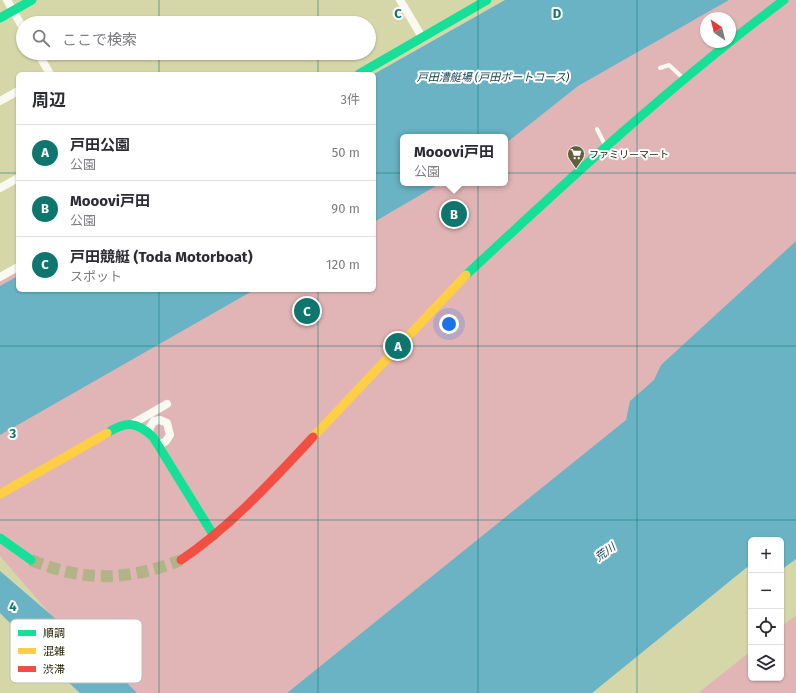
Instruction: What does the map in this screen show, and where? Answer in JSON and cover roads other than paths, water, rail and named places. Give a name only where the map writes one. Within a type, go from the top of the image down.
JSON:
[{"type":"street","points":[[7,0],[16,16]]},
{"type":"street","points":[[0,18],[32,0]]},
{"type":"street","points":[[400,0],[422,37]]},
{"type":"street","points":[[362,72],[488,0]]},
{"type":"street","points":[[181,560],[214,536],[252,502],[464,276],[606,147],[685,80],[784,0]]},
{"type":"street","points":[[42,60],[48,72]]},
{"type":"street","points":[[0,101],[16,92]]},
{"type":"street","points":[[0,188],[16,179]]},
{"type":"street","points":[[0,277],[16,268]]},
{"type":"street","points":[[0,494],[120,425],[132,424],[167,404]]},
{"type":"street","points":[[149,433],[150,427],[154,421],[160,420],[167,423],[170,435],[166,441],[158,446]]},
{"type":"street","points":[[132,424],[149,433],[214,536]]},
{"type":"street","points":[[0,538],[31,560]]},
{"type":"lane","points":[[660,68],[670,65],[685,80]]},
{"type":"lane","points":[[596,129],[606,147]]},
{"type":"water","name":"戸田漕艇場 (戸田ボートコース)","points":[[505,0],[729,0],[708,12],[700,12],[700,17],[578,86],[508,142],[508,134],[400,134],[400,186],[436,186],[376,221],[376,73]]},
{"type":"water","name":"荒川","points":[[796,241],[796,559],[784,568],[784,537],[748,537],[748,566],[592,693],[287,693],[626,420],[630,401],[654,380],[661,365]]},
{"type":"water","points":[[16,277],[16,292],[250,292],[0,435],[0,286]]},
{"type":"water","points":[[0,571],[56,619],[10,619],[10,623],[0,613]]},
{"type":"water","points":[[69,683],[127,683],[137,693],[80,693]]},
{"type":"tunnel","points":[[31,560],[69,572],[106,576],[143,572],[181,560]]},
{"type":"place","name":"ファミリーマート","points":[[576,169]]},
{"type":"place","name":"Mooovi戸田","points":[[454,214]]},
{"type":"place","name":"戸田競艇 (Toda Motorboat)","points":[[307,311]]},
{"type":"place","name":"戸田公園","points":[[398,346]]}]
